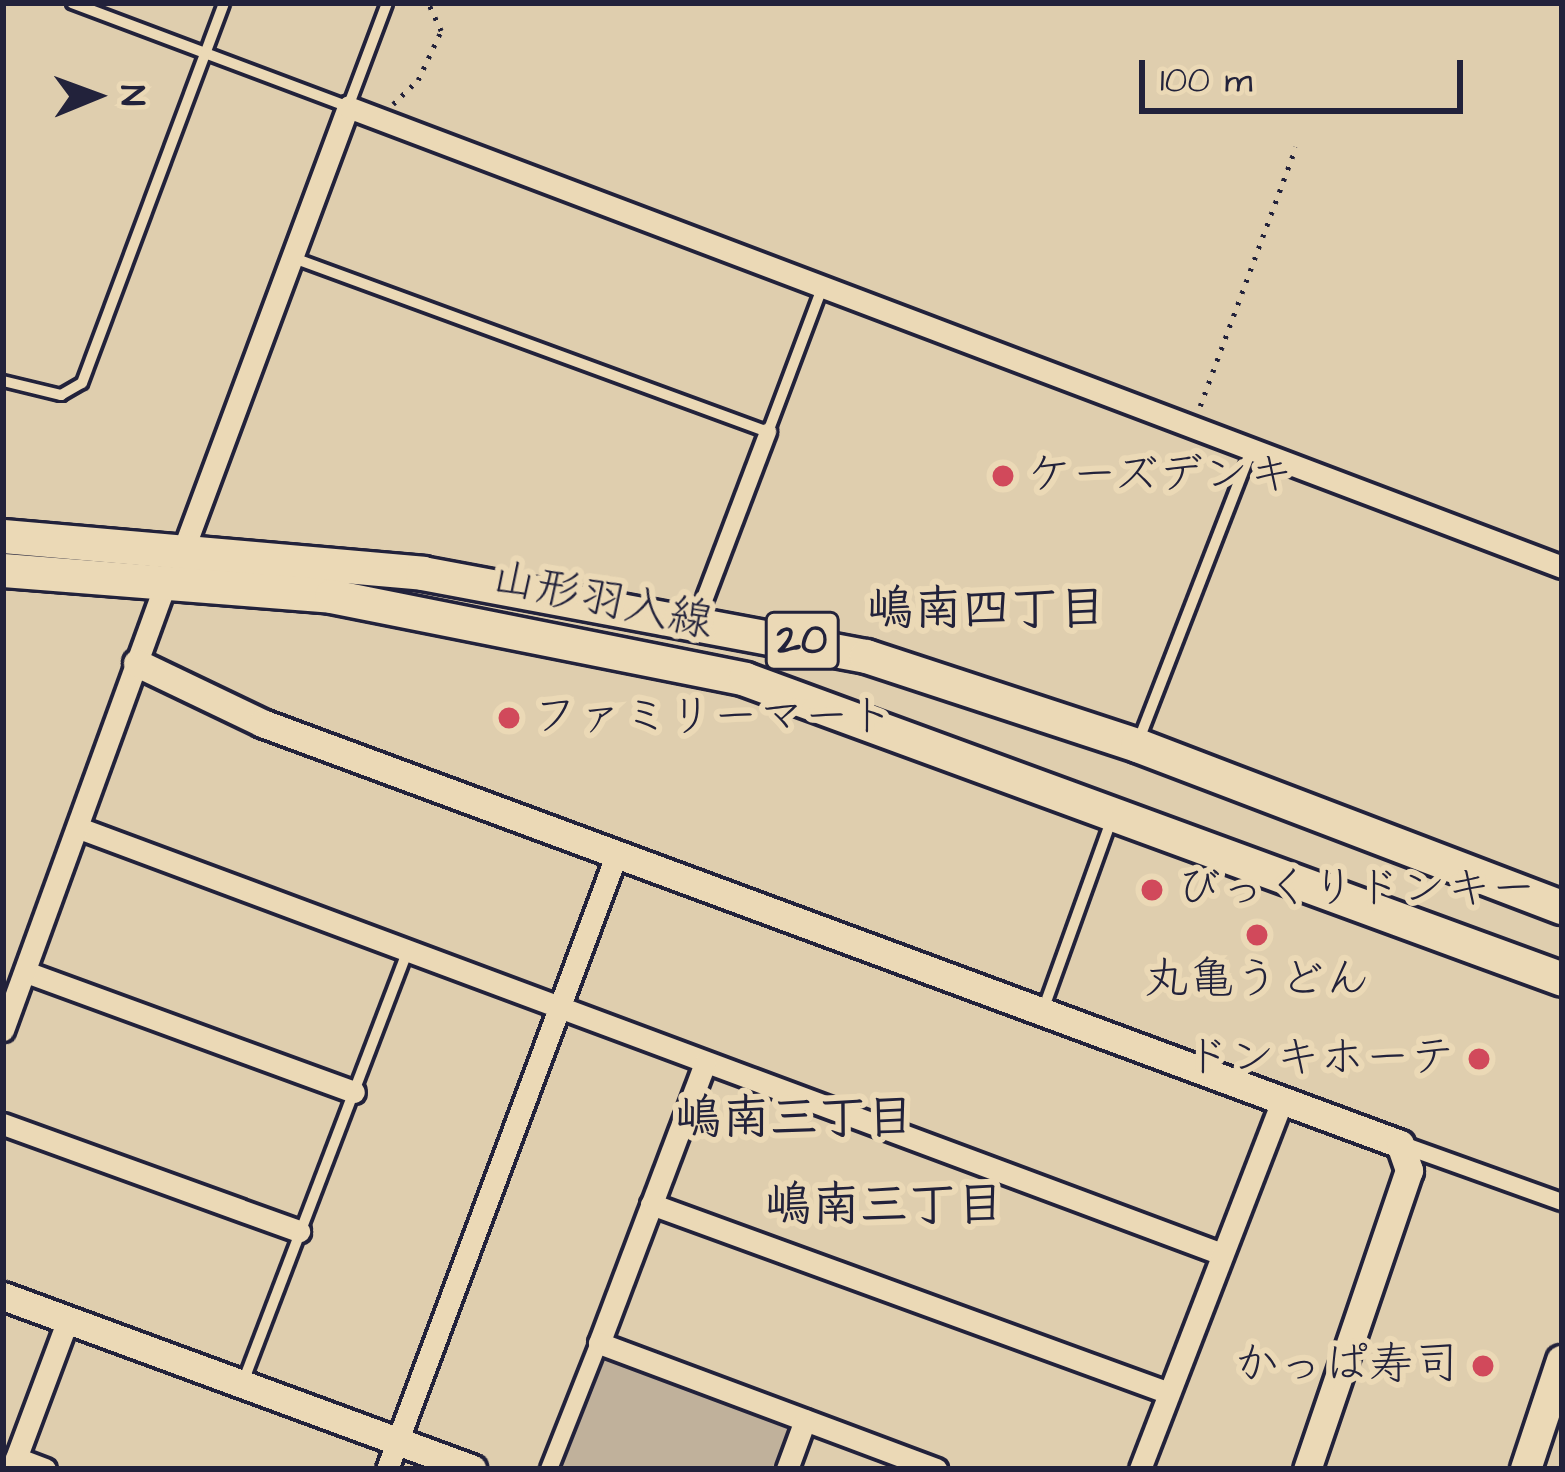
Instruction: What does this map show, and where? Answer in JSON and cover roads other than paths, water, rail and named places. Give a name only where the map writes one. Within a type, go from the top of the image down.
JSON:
[{"type":"main road","name":"山形羽入線","points":[[3,536],[184,548],[422,573],[763,632],[866,656],[1137,745],[1562,907]]},
{"type":"main road","name":"山形羽入線","points":[[3,570],[166,581],[454,615],[745,679],[1562,980]]},
{"type":"main road","points":[[1526,1469],[1562,1361]]},
{"type":"street","points":[[184,548],[349,107],[1562,567]]},
{"type":"street","points":[[706,598],[768,432]]},
{"type":"street","points":[[3,1030],[166,581]]},
{"type":"street","points":[[137,664],[262,723],[1562,1202]]},
{"type":"street","points":[[79,828],[1222,1254]]},
{"type":"street","points":[[387,1469],[616,856]]},
{"type":"street","points":[[26,972],[354,1092]]},
{"type":"street","points":[[549,1469],[705,1063]]},
{"type":"street","points":[[1140,1469],[1282,1101]]},
{"type":"street","points":[[3,1124],[299,1232]]},
{"type":"street","points":[[1307,1469],[1409,1170],[1400,1144]]},
{"type":"street","points":[[651,1204],[1169,1393]]},
{"type":"street","points":[[3,1296],[472,1469]]},
{"type":"street","points":[[45,1469],[14,1464],[68,1319]]},
{"type":"street","points":[[598,1342],[936,1469]]},
{"type":"street","points":[[787,1469],[805,1420]]},
{"type":"lane","points":[[72,3],[349,107],[387,3]]},
{"type":"lane","points":[[3,381],[62,395],[82,383],[224,3]]},
{"type":"lane","points":[[291,257],[768,432],[824,285]]},
{"type":"lane","points":[[1137,745],[1252,448]]},
{"type":"lane","points":[[1042,1013],[1113,815]]},
{"type":"lane","points":[[243,1382],[408,951]]},
{"type":"place","name":"ケーズデンキ","points":[[1003,476]]},
{"type":"place","name":"ファミリーマート","points":[[509,718]]},
{"type":"place","name":"びっくりドンキー","points":[[1152,890]]},
{"type":"place","name":"丸亀うどん","points":[[1257,935]]},
{"type":"place","name":"ドンキホーテ","points":[[1479,1059]]},
{"type":"place","name":"かっぱ寿司","points":[[1483,1366]]},
{"type":"district","name":"嶋南四丁目","points":[[986,611]]},
{"type":"district","name":"嶋南三丁目","points":[[794,1120]]},
{"type":"district","name":"嶋南三丁目","points":[[884,1207]]}]
